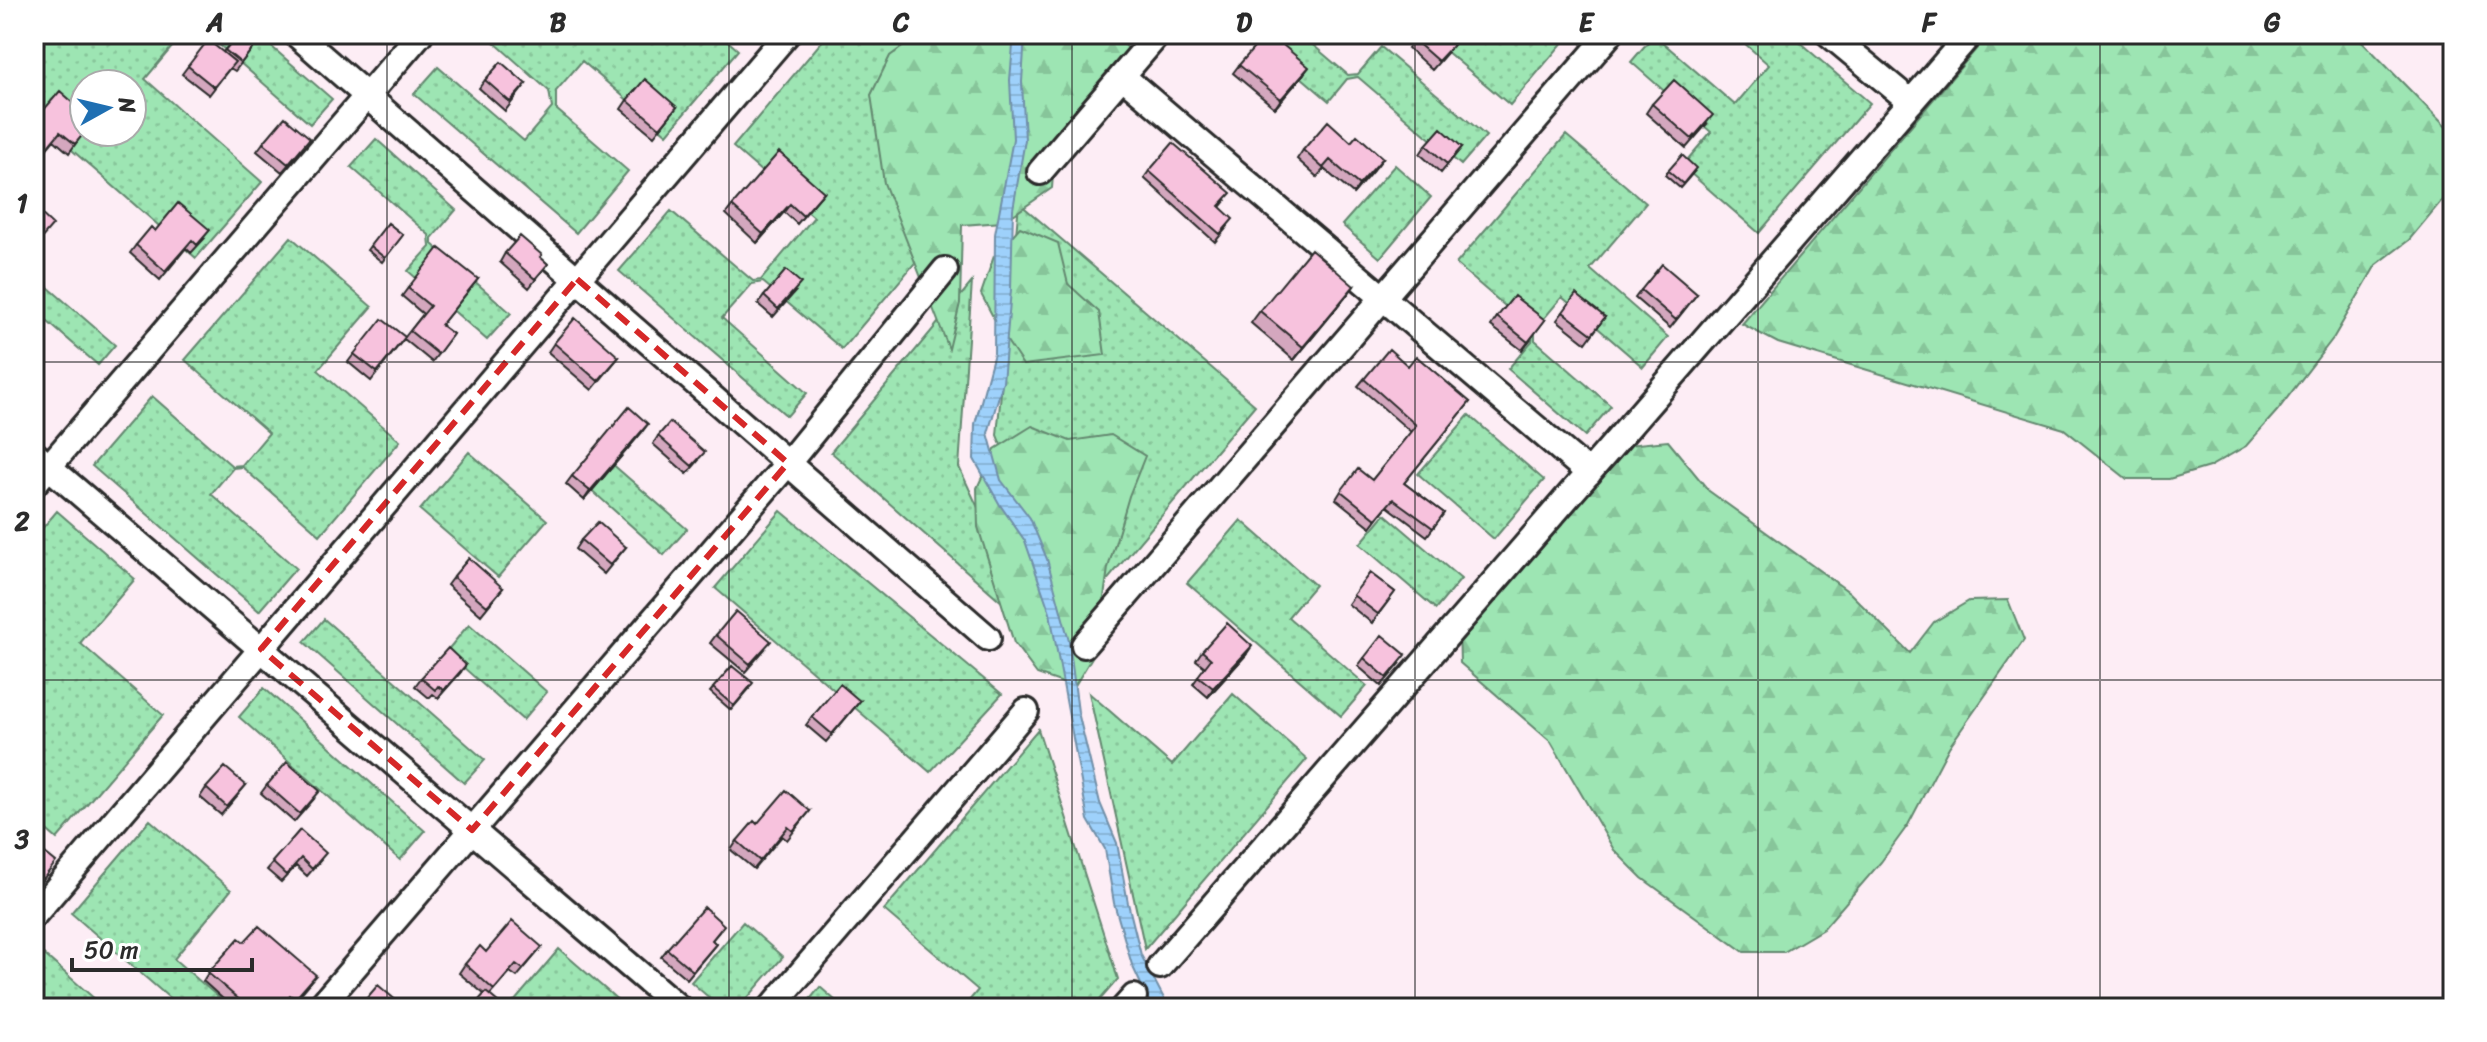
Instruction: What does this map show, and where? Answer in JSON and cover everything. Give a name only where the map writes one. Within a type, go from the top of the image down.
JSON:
[{"type":"street","points":[[296,34],[988,638]]},
{"type":"street","points":[[420,34],[39,468],[261,649],[679,1008]]},
{"type":"street","points":[[34,915],[787,34]]},
{"type":"street","points":[[1040,172],[1158,34]]},
{"type":"street","points":[[1084,645],[1610,34]]},
{"type":"street","points":[[1829,34],[1911,102]]},
{"type":"street","points":[[1160,966],[1970,34]]},
{"type":"street","points":[[1122,76],[1589,473]]},
{"type":"street","points":[[319,1008],[788,463],[945,270]]},
{"type":"street","points":[[771,1008],[1026,711]]},
{"type":"highlighted area","points":[[577,279],[788,463],[472,830],[261,649]]},
{"type":"green space","points":[[34,34],[183,34],[148,75],[148,68],[68,68],[68,147],[34,117]]},
{"type":"green space","points":[[207,34],[257,34],[332,99],[310,124]]},
{"type":"green space","points":[[485,34],[720,34],[738,50],[667,134],[582,61],[556,91],[556,109],[628,171],[576,233],[414,94],[438,67],[524,141],[552,108],[549,91]]},
{"type":"green space","points":[[828,34],[996,34],[991,173],[842,349],[763,282],[752,284],[722,318],[807,393],[787,416],[619,271],[671,211],[753,281],[761,280],[814,217],[733,147]]},
{"type":"green space","points":[[920,34],[1114,34],[1131,51],[1056,137],[1052,188],[1003,222],[962,225],[960,303],[949,349],[884,183],[871,95],[890,56]]},
{"type":"green space","points":[[1251,34],[1300,34],[1348,75],[1358,74],[1381,47],[1486,136],[1461,165],[1358,77],[1347,79],[1329,101]]},
{"type":"green space","points":[[1426,34],[1570,34],[1510,105]]},
{"type":"green space","points":[[1734,34],[1790,34],[1870,103],[1759,233],[1682,166],[1711,132],[1631,62],[1654,35],[1735,105],[1769,65]]},
{"type":"green space","points":[[1989,34],[2355,34],[2453,134],[2453,187],[2409,240],[2376,265],[2334,337],[2246,446],[2209,467],[2169,479],[2127,479],[2064,429],[1778,343],[1742,324]]},
{"type":"green space","points":[[148,82],[262,182],[196,258],[70,148],[148,148]]},
{"type":"green space","points":[[1566,135],[1646,203],[1590,269],[1668,337],[1643,367],[1562,297],[1535,329],[1535,340],[1611,406],[1585,436],[1508,369],[1532,341],[1533,330],[1456,264]]},
{"type":"green space","points":[[376,139],[456,210],[432,238],[432,244],[511,313],[487,340],[408,271],[430,247],[429,235],[351,167]]},
{"type":"green space","points":[[1395,165],[1431,197],[1380,258],[1342,225]]},
{"type":"green space","points":[[1019,203],[1255,405],[1072,622],[997,435]]},
{"type":"green space","points":[[1020,227],[1058,243],[1068,284],[1099,312],[1105,355],[1023,365],[1001,332],[981,294],[994,256]]},
{"type":"green space","points":[[291,237],[372,307],[318,370],[400,441],[320,535],[242,467],[233,468],[211,494],[296,568],[259,611],[92,466],[152,396],[232,466],[242,465],[269,433],[185,360]]},
{"type":"green space","points":[[34,275],[115,345],[98,365],[34,310]]},
{"type":"green space","points":[[972,282],[959,467],[1036,632],[831,452]]},
{"type":"green space","points":[[1469,415],[1544,480],[1494,539],[1418,474]]},
{"type":"green space","points":[[1032,426],[1070,441],[1111,435],[1145,456],[1129,496],[1108,568],[1097,649],[1074,687],[1037,674],[1014,643],[978,527],[977,488],[995,449]]},
{"type":"green space","points":[[1668,441],[1709,491],[1849,592],[1910,653],[1934,622],[1969,601],[2008,600],[2024,640],[1949,747],[1908,825],[1881,862],[1823,929],[1784,952],[1744,952],[1642,878],[1614,850],[1551,742],[1460,663],[1459,625],[1627,445]]},
{"type":"green space","points":[[469,452],[547,520],[498,577],[420,510]]},
{"type":"green space","points":[[610,462],[687,529],[664,555],[588,487]]},
{"type":"green space","points":[[57,511],[135,579],[80,643],[163,715],[57,839],[34,819],[34,538]]},
{"type":"green space","points":[[781,511],[1002,694],[930,772],[715,588]]},
{"type":"green space","points":[[1385,514],[1461,579],[1436,609],[1360,544]]},
{"type":"green space","points":[[1241,520],[1315,585],[1288,617],[1367,686],[1341,716],[1187,583]]},
{"type":"green space","points":[[324,619],[485,760],[464,783],[304,642]]},
{"type":"green space","points":[[469,624],[547,692],[523,720],[446,652]]},
{"type":"green space","points":[[264,688],[425,831],[400,860],[239,717]]},
{"type":"green space","points":[[1089,693],[1172,765],[1233,694],[1307,759],[1145,949]]},
{"type":"green space","points":[[1038,729],[1118,979],[1093,1008],[963,1008],[978,990],[884,910]]},
{"type":"green space","points":[[150,820],[231,890],[174,959],[231,1008],[181,1008],[71,913]]},
{"type":"green space","points":[[743,922],[783,957],[739,1008],[721,1008],[691,982]]},
{"type":"green space","points":[[559,949],[627,1008],[521,1008],[514,1002]]},
{"type":"green space","points":[[39,950],[105,1008],[34,1008],[34,956]]},
{"type":"green space","points":[[820,987],[844,1008],[803,1008]]},
{"type":"water","points":[[1014,34],[1025,34],[1022,82],[1025,140],[1013,209],[1011,290],[1003,382],[988,433],[1001,480],[1030,518],[1047,559],[1069,641],[1078,712],[1100,803],[1117,843],[1141,955],[1169,1008],[1152,1008],[1132,965],[1114,903],[1105,849],[1088,820],[1050,613],[1025,541],[974,459],[975,424],[994,353],[995,234],[1013,139],[1010,80]]},
{"type":"building","points":[[238,34],[262,36],[241,63],[225,50]]},
{"type":"building","points":[[1266,34],[1270,34],[1309,67],[1281,99],[1239,65]]},
{"type":"building","points":[[1419,34],[1440,34],[1453,45],[1438,61],[1414,40]]},
{"type":"building","points":[[208,40],[235,62],[214,87],[188,66]]},
{"type":"building","points":[[501,62],[526,84],[510,102],[485,80]]},
{"type":"building","points":[[645,79],[677,107],[660,128],[627,100]]},
{"type":"building","points":[[1674,80],[1713,115],[1692,139],[1652,104]]},
{"type":"building","points":[[60,91],[68,98],[68,138],[60,132],[40,156],[34,150],[34,117],[36,119]]},
{"type":"building","points":[[285,117],[310,138],[288,164],[263,143]]},
{"type":"building","points":[[1328,121],[1351,142],[1357,135],[1383,158],[1359,185],[1330,160],[1323,168],[1303,150]]},
{"type":"building","points":[[1441,128],[1462,147],[1447,164],[1426,145]]},
{"type":"building","points":[[1173,143],[1231,193],[1219,206],[1233,219],[1220,234],[1149,171]]},
{"type":"building","points":[[779,152],[824,192],[803,216],[790,204],[763,234],[732,206]]},
{"type":"building","points":[[1682,155],[1696,168],[1683,184],[1668,171]]},
{"type":"building","points":[[178,203],[210,230],[197,245],[192,240],[165,271],[136,245],[151,227],[155,231]]},
{"type":"building","points":[[37,210],[53,225],[34,247],[34,213]]},
{"type":"building","points":[[388,223],[403,235],[385,258],[370,246]]},
{"type":"building","points":[[520,236],[548,264],[535,279],[505,253]]},
{"type":"building","points":[[439,248],[478,279],[441,325],[453,334],[438,354],[410,331],[430,306],[408,288]]},
{"type":"building","points":[[1311,249],[1354,286],[1303,347],[1260,311]]},
{"type":"building","points":[[1662,264],[1697,294],[1676,320],[1641,290]]},
{"type":"building","points":[[786,270],[801,283],[778,309],[764,296]]},
{"type":"building","points":[[1576,294],[1605,317],[1592,334],[1563,312]]},
{"type":"building","points":[[1514,296],[1545,320],[1528,342],[1497,317]]},
{"type":"building","points":[[575,318],[619,357],[598,381],[554,343]]},
{"type":"building","points":[[382,319],[405,337],[377,372],[354,354]]},
{"type":"building","points":[[1389,349],[1408,366],[1416,356],[1470,402],[1404,483],[1444,513],[1433,528],[1393,499],[1376,519],[1341,491],[1358,469],[1372,480],[1416,425],[1364,379]]},
{"type":"building","points":[[629,407],[648,424],[590,491],[572,476]]},
{"type":"building","points":[[670,422],[705,452],[692,466],[658,436]]},
{"type":"building","points":[[598,522],[626,547],[610,565],[581,540]]},
{"type":"building","points":[[469,558],[503,588],[487,606],[453,577]]},
{"type":"building","points":[[1370,573],[1395,592],[1378,614],[1353,595]]},
{"type":"building","points":[[736,611],[771,641],[750,664],[716,635]]},
{"type":"building","points":[[1227,623],[1252,646],[1213,688],[1198,676],[1211,659],[1202,651]]},
{"type":"building","points":[[1382,635],[1406,655],[1387,678],[1364,658]]},
{"type":"building","points":[[448,648],[466,665],[444,690],[438,686],[435,690],[421,678]]},
{"type":"building","points":[[732,666],[753,683],[734,706],[713,688]]},
{"type":"building","points":[[840,684],[860,701],[832,734],[812,717]]},
{"type":"building","points":[[287,762],[320,791],[300,814],[267,785]]},
{"type":"building","points":[[225,767],[246,785],[227,807],[206,788]]},
{"type":"building","points":[[786,790],[810,811],[793,831],[788,827],[760,861],[737,841],[754,821],[757,824]]},
{"type":"building","points":[[300,830],[326,853],[312,869],[301,858],[286,875],[272,862]]},
{"type":"building","points":[[34,844],[56,862],[43,879],[34,872]]},
{"type":"building","points":[[704,907],[724,925],[712,940],[716,944],[693,971],[667,949]]},
{"type":"building","points":[[512,921],[542,947],[523,969],[516,964],[494,990],[465,964],[480,946],[486,952]]},
{"type":"building","points":[[259,926],[316,975],[295,999],[290,995],[278,1008],[249,1008],[208,973],[239,938],[244,942]]},
{"type":"building","points":[[378,985],[405,1008],[358,1008]]},
{"type":"building","points":[[486,992],[505,1008],[472,1008]]}]
